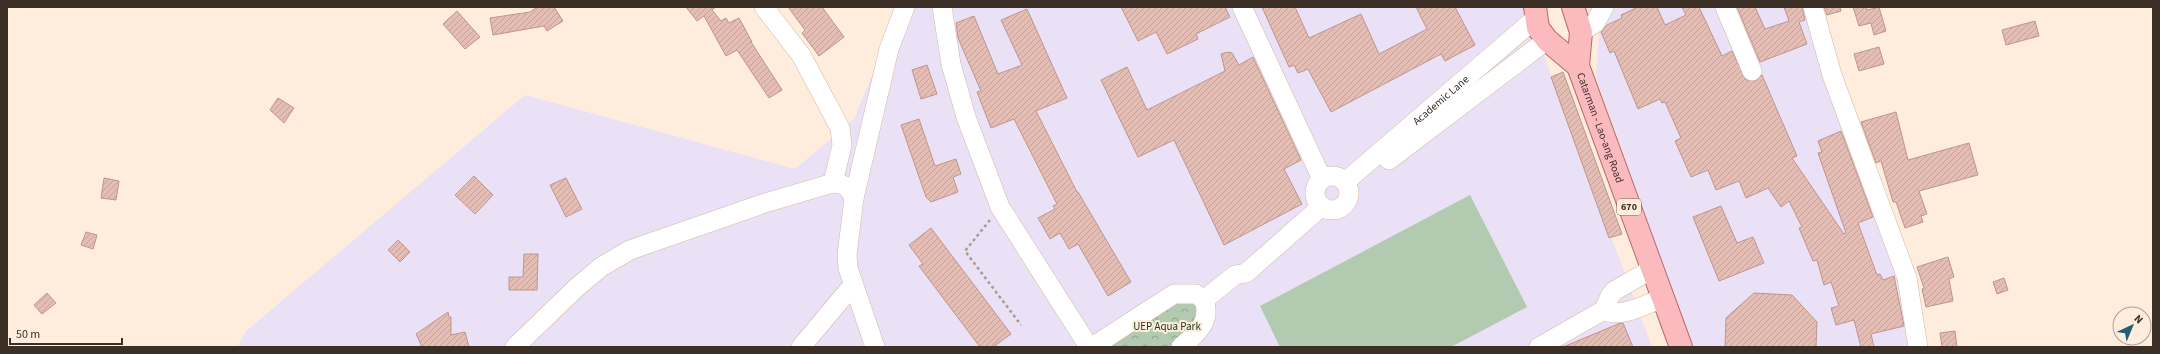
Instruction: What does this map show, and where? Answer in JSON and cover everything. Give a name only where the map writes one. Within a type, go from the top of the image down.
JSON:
[{"type":"main road","name":"Catarman - Lao-ang Road","points":[[1573,7],[1581,32],[1578,66],[1681,347]]},
{"type":"main road","name":"Catarman - Lao-ang Road","points":[[1536,12],[1538,28],[1547,40],[1578,66]]},
{"type":"street","points":[[764,7],[801,55],[840,128],[842,144],[834,182]]},
{"type":"street","points":[[875,347],[853,285],[848,268],[847,255],[854,198],[889,49],[905,7]]},
{"type":"street","points":[[942,7],[951,64],[966,117],[1000,207],[1091,347],[1174,294],[1196,294],[1204,300],[1206,316],[1203,326],[1181,347]]},
{"type":"street","points":[[1242,7],[1322,179]]},
{"type":"street","points":[[1581,32],[1595,22],[1604,7]]},
{"type":"street","points":[[1725,7],[1752,71]]},
{"type":"street","points":[[1814,7],[1832,75],[1907,278],[1918,347]]},
{"type":"street","name":"Academic Lane","points":[[1407,138],[1536,12]]},
{"type":"street","name":"Academic Lane","points":[[1348,186],[1407,138],[1547,40]]},
{"type":"street","points":[[1333,176],[1348,186],[1348,201],[1340,209],[1328,210],[1320,204],[1315,193],[1316,188],[1322,179],[1333,176]]},
{"type":"street","points":[[515,347],[575,289],[601,267],[630,250],[765,203],[834,182],[843,184],[850,188],[854,198]]},
{"type":"street","points":[[1204,300],[1235,274],[1236,268],[1240,262],[1320,204]]},
{"type":"street","points":[[1538,347],[1604,310],[1614,291],[1652,269]]},
{"type":"street","points":[[801,347],[853,285]]},
{"type":"street","points":[[1604,310],[1612,314],[1664,298]]},
{"type":"path","points":[[1000,207],[965,251],[1021,325]]},
{"type":"shaded area","points":[[900,7],[1526,7],[1652,347],[238,347],[245,332],[525,95],[795,169],[854,119]]},
{"type":"shaded area","points":[[1583,7],[1811,7],[1902,277],[1913,347],[1693,347],[1596,78],[1599,33]]},
{"type":"green space","points":[[1470,195],[1527,307],[1451,347],[1280,347],[1260,306]]},
{"type":"green space","name":"UEP Aqua Park","points":[[1195,298],[1198,319],[1176,347],[1107,347],[1155,308]]},
{"type":"building","points":[[537,7],[554,7],[563,21],[547,31],[544,26],[493,35],[490,18],[530,12]]},
{"type":"building","points":[[686,7],[716,7],[712,10],[721,21],[726,18],[729,23],[739,18],[751,42],[782,90],[769,98],[737,50],[726,56],[704,16],[697,21]]},
{"type":"building","points":[[788,7],[822,7],[844,37],[819,56],[802,33],[805,30]]},
{"type":"building","points":[[1121,7],[1225,7],[1230,17],[1196,34],[1198,39],[1167,54],[1156,32],[1138,41]]},
{"type":"building","points":[[1262,7],[1295,7],[1309,38],[1361,14],[1379,54],[1427,29],[1416,7],[1455,7],[1475,45],[1445,61],[1441,54],[1331,112],[1308,69],[1298,73],[1294,65],[1289,67]]},
{"type":"building","points":[[1638,7],[1657,7],[1665,25],[1686,15],[1682,7],[1699,7],[1722,56],[1732,51],[1746,80],[1756,81],[1762,75],[1797,156],[1792,158],[1844,234],[1846,233],[1818,153],[1822,152],[1818,141],[1841,131],[1873,217],[1858,223],[1877,275],[1880,274],[1883,280],[1894,276],[1904,326],[1871,334],[1874,347],[1861,347],[1854,320],[1836,325],[1831,308],[1839,306],[1831,282],[1824,285],[1817,260],[1813,261],[1799,228],[1802,227],[1789,201],[1781,207],[1768,188],[1746,198],[1739,181],[1716,190],[1708,170],[1691,177],[1675,141],[1681,138],[1665,102],[1662,103],[1660,99],[1638,109],[1614,51],[1610,53],[1601,32],[1607,25],[1622,18],[1621,15]]},
{"type":"building","points":[[1737,7],[1755,7],[1765,29],[1789,21],[1784,7],[1802,7],[1805,20],[1799,22],[1807,44],[1760,62]]},
{"type":"building","points":[[1824,7],[1840,7],[1841,11],[1827,15]]},
{"type":"building","points":[[1853,7],[1866,7],[1867,10],[1879,7],[1886,31],[1874,35],[1871,23],[1859,26]]},
{"type":"building","points":[[1027,9],[1067,98],[1036,111],[1077,192],[1131,282],[1108,296],[1078,244],[1069,249],[1060,233],[1050,239],[1038,218],[1055,209],[1053,206],[1057,204],[1014,119],[991,128],[977,92],[981,91],[958,38],[956,23],[974,16],[998,74],[1022,65],[1001,20]]},
{"type":"building","points":[[457,11],[480,37],[465,49],[443,24]]},
{"type":"building","points":[[2035,21],[2039,36],[2006,45],[2002,30]]},
{"type":"building","points":[[1879,47],[1884,64],[1859,71],[1854,54]]},
{"type":"building","points":[[1228,52],[1232,53],[1239,65],[1253,57],[1301,160],[1284,169],[1302,204],[1224,245],[1174,140],[1138,157],[1101,80],[1127,67],[1147,110],[1225,71],[1221,54]]},
{"type":"building","points":[[927,65],[937,94],[921,99],[912,70]]},
{"type":"building","points":[[1563,72],[1622,234],[1609,238],[1551,77]]},
{"type":"building","points":[[278,98],[294,108],[284,123],[270,110]]},
{"type":"building","points":[[1896,112],[1908,160],[1969,143],[1978,175],[1919,191],[1927,214],[1921,216],[1923,222],[1905,228],[1896,202],[1893,202],[1881,161],[1876,163],[1861,122]]},
{"type":"building","points":[[919,119],[935,166],[956,159],[961,174],[953,177],[958,192],[931,202],[926,197],[901,125]]},
{"type":"building","points":[[474,176],[493,195],[475,214],[455,195]]},
{"type":"building","points":[[104,178],[119,181],[116,200],[101,198]]},
{"type":"building","points":[[566,178],[582,209],[566,217],[550,185]]},
{"type":"building","points":[[1721,206],[1737,243],[1753,237],[1764,263],[1719,281],[1693,217]]},
{"type":"building","points":[[931,228],[1011,334],[993,347],[980,347],[919,266],[923,264],[909,245]]},
{"type":"building","points":[[86,232],[97,235],[93,249],[81,245]]},
{"type":"building","points":[[398,240],[410,252],[400,262],[388,250]]},
{"type":"building","points":[[524,254],[538,254],[537,290],[509,290],[509,277],[523,277]]},
{"type":"building","points":[[1948,257],[1954,277],[1949,279],[1953,301],[1926,307],[1922,289],[1924,288],[1917,267]]},
{"type":"building","points":[[2004,278],[2008,290],[1997,294],[1993,282]]},
{"type":"building","points":[[47,293],[56,303],[42,314],[34,305]]},
{"type":"building","points":[[1754,293],[1792,295],[1817,322],[1816,347],[1725,347],[1726,318]]},
{"type":"building","points":[[448,312],[449,317],[451,317],[451,335],[465,332],[469,347],[422,347],[416,334]]},
{"type":"building","points":[[1623,323],[1633,347],[1563,347],[1618,324]]},
{"type":"building","points":[[1955,331],[1957,347],[1942,347],[1940,333]]}]
